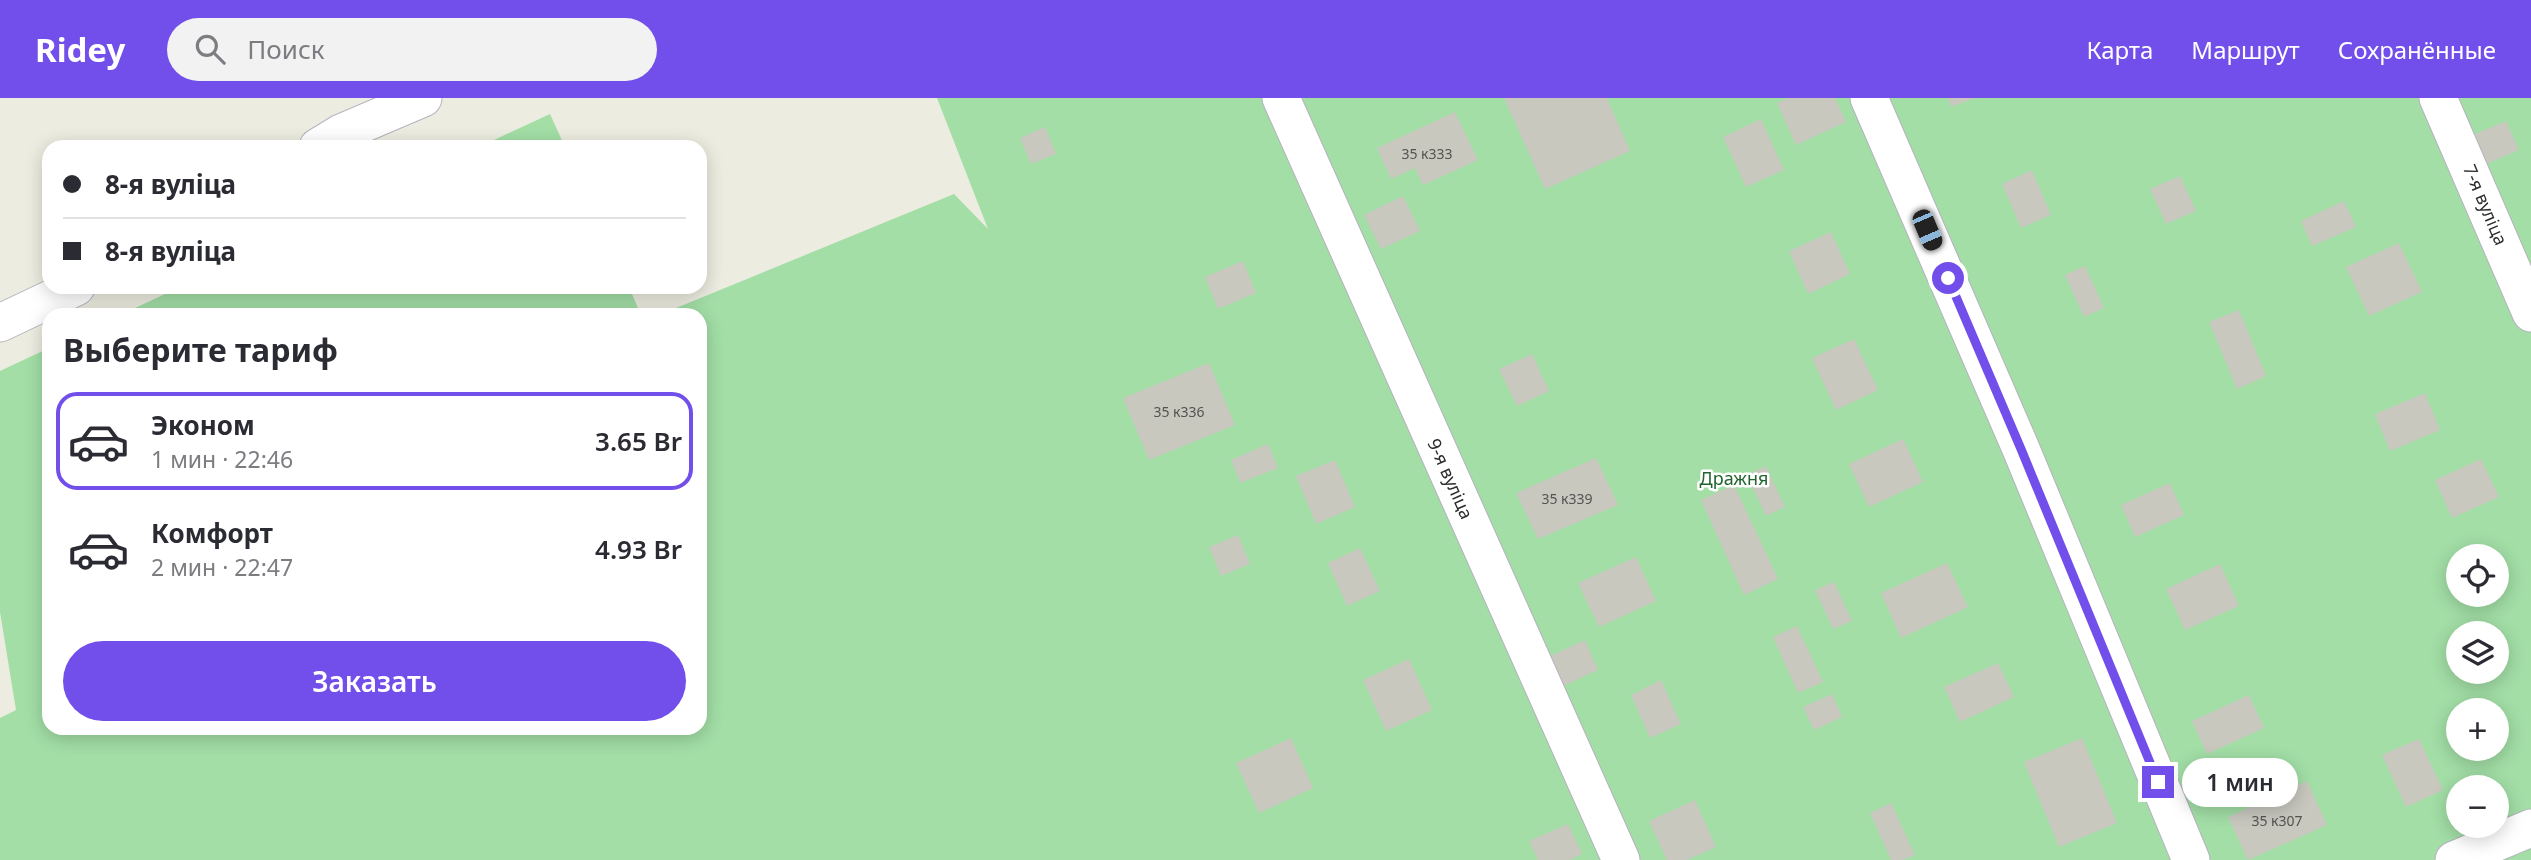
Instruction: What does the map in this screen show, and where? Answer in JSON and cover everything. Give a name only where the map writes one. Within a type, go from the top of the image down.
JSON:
[{"type":"street","points":[[330,140],[424,98]]},
{"type":"street","name":"9-я вуліца","points":[[1281,98],[1621,860]]},
{"type":"street","points":[[1869,98],[2021,449],[2190,860]]},
{"type":"street","name":"7-я вуліца","points":[[2438,98],[2531,313]]},
{"type":"street","points":[[0,323],[61,294]]},
{"type":"street","points":[[2454,860],[2531,828]]},
{"type":"green space","name":"Дражня","points":[[937,98],[2531,98],[2531,860],[0,860],[0,718],[16,710],[0,612],[0,371],[42,351],[42,735],[707,735],[707,308],[676,308],[954,194],[988,229]]},
{"type":"green space","points":[[550,114],[562,140],[494,140]]},
{"type":"green space","points":[[165,294],[632,294],[638,308],[135,308]]},
{"type":"building","points":[[1504,98],[1607,98],[1630,151],[1545,189]]},
{"type":"building","points":[[1789,98],[1835,98],[1846,122],[1796,145],[1777,103]]},
{"type":"building","points":[[1948,98],[1975,98],[1951,107]]},
{"type":"building","points":[[1455,112],[1478,160],[1423,185],[1415,168],[1391,179],[1377,148]]},
{"type":"building","points":[[1761,119],[1784,170],[1746,187],[1723,137]]},
{"type":"building","points":[[2506,121],[2519,150],[2486,164],[2473,135]]},
{"type":"building","points":[[1045,127],[1056,154],[1031,164],[1020,138]]},
{"type":"building","points":[[2032,170],[2051,215],[2021,228],[2002,184]]},
{"type":"building","points":[[2180,176],[2196,211],[2166,224],[2150,189]]},
{"type":"building","points":[[1403,196],[1420,231],[1381,249],[1364,215]]},
{"type":"building","points":[[2344,201],[2356,227],[2312,246],[2301,221]]},
{"type":"building","points":[[1831,232],[1850,274],[1808,294],[1789,251]]},
{"type":"building","points":[[2399,243],[2422,292],[2369,316],[2346,267]]},
{"type":"building","points":[[1243,261],[1256,293],[1218,309],[1205,277]]},
{"type":"building","points":[[2085,266],[2104,308],[2084,317],[2065,275]]},
{"type":"building","points":[[2239,310],[2266,376],[2237,389],[2209,322]]},
{"type":"building","points":[[1854,339],[1878,390],[1836,410],[1812,358]]},
{"type":"building","points":[[1532,354],[1549,391],[1517,406],[1499,369]]},
{"type":"building","points":[[1209,363],[1235,425],[1149,460],[1123,398]]},
{"type":"building","points":[[2425,393],[2440,430],[2390,451],[2375,414]]},
{"type":"building","points":[[1903,439],[1923,482],[1869,507],[1849,464]]},
{"type":"building","points":[[1268,444],[1278,468],[1240,483],[1231,460]]},
{"type":"building","points":[[1596,458],[1618,505],[1538,539],[1516,493]]},
{"type":"building","points":[[2481,459],[2499,497],[2452,518],[2435,480]]},
{"type":"building","points":[[1335,460],[1355,507],[1316,524],[1296,476]]},
{"type":"building","points":[[1766,466],[1785,507],[1766,516],[1747,475]]},
{"type":"building","points":[[2170,483],[2184,515],[2135,537],[2121,505]]},
{"type":"building","points":[[1734,485],[1778,579],[1744,595],[1701,500]]},
{"type":"building","points":[[1238,535],[1250,564],[1221,576],[1209,547]]},
{"type":"building","points":[[1360,548],[1380,591],[1347,606],[1328,563]]},
{"type":"building","points":[[1636,557],[1656,601],[1599,627],[1578,583]]},
{"type":"building","points":[[1947,563],[1968,607],[1901,638],[1881,593]]},
{"type":"building","points":[[2220,564],[2239,606],[2185,630],[2166,589]]},
{"type":"building","points":[[1834,582],[1852,621],[1833,629],[1815,590]]},
{"type":"building","points":[[1797,626],[1823,682],[1798,693],[1773,637]]},
{"type":"building","points":[[1585,640],[1598,670],[1559,688],[1546,658]]},
{"type":"building","points":[[1409,659],[1432,710],[1386,731],[1363,680]]},
{"type":"building","points":[[1998,663],[2014,697],[1960,722],[1944,687]]},
{"type":"building","points":[[1661,680],[1681,724],[1650,738],[1631,695]]},
{"type":"building","points":[[1832,694],[1842,717],[1814,730],[1803,707]]},
{"type":"building","points":[[2249,695],[2264,728],[2207,754],[2192,721]]},
{"type":"building","points":[[1291,738],[1313,788],[1259,813],[1236,763]]},
{"type":"building","points":[[2082,738],[2117,823],[2059,847],[2024,762]]},
{"type":"building","points":[[2419,739],[2443,790],[2406,807],[2382,755]]},
{"type":"building","points":[[2307,781],[2327,825],[2248,860],[2228,817]]},
{"type":"building","points":[[1695,800],[1716,847],[1687,860],[1667,860],[1649,821]]},
{"type":"building","points":[[1891,803],[1915,855],[1903,860],[1891,860],[1870,813]]},
{"type":"building","points":[[1568,824],[1582,854],[1570,860],[1538,860],[1529,841]]},
{"type":"route","points":[[1948,278],[2158,782]]}]
